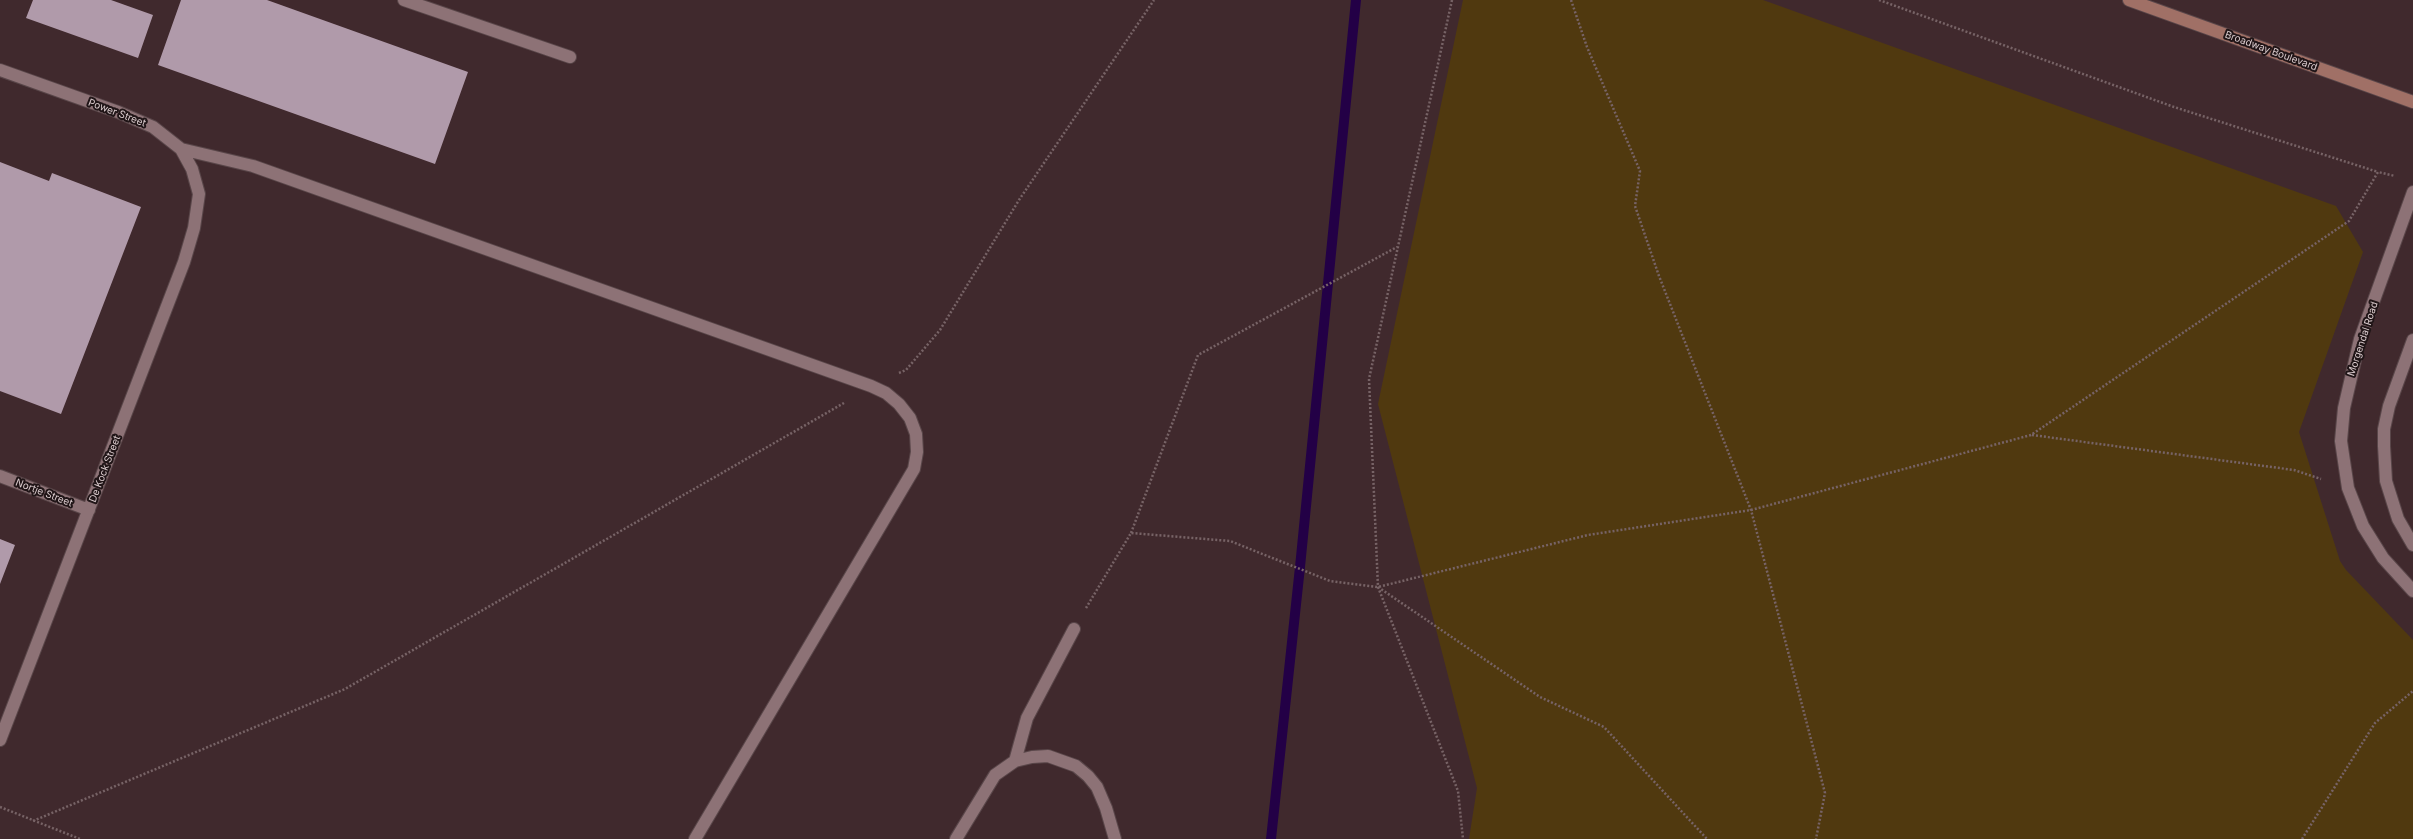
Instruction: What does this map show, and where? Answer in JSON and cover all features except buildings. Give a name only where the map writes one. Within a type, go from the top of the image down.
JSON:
[{"type":"main road","name":"Broadway Boulevard","points":[[2129,0],[2413,102]]},
{"type":"street","points":[[404,0],[570,57]]},
{"type":"street","name":"Power Street","points":[[0,70],[118,112],[146,124],[181,149],[192,169],[199,194]]},
{"type":"street","points":[[181,149],[253,166],[874,387],[886,393],[899,404],[910,418],[916,434],[917,446],[914,469],[695,839]]},
{"type":"street","name":"Morgendal Road","points":[[2413,192],[2360,339],[2350,375],[2344,408],[2341,441],[2348,488],[2363,526],[2383,558],[2413,591]]},
{"type":"street","name":"De Kock Street","points":[[0,740],[184,262],[194,228],[199,194]]},
{"type":"street","points":[[2413,340],[2390,406],[2384,429],[2386,481],[2398,520],[2413,545]]},
{"type":"street","name":"Nortje Street","points":[[0,476],[89,510]]},
{"type":"street","points":[[1015,761],[1027,718],[1074,629]]},
{"type":"street","points":[[956,839],[995,775],[1015,761],[1032,757],[1048,756],[1076,766],[1088,776],[1097,787],[1106,808],[1115,839]]},
{"type":"path","points":[[34,821],[345,689],[906,370],[940,330],[1019,200],[1154,0]]},
{"type":"path","points":[[1452,0],[1369,379],[1378,587],[1458,791],[1463,839]]},
{"type":"path","points":[[1571,0],[1587,47],[1640,171],[1635,206],[1659,276],[1751,510],[1825,793],[1816,839]]},
{"type":"path","points":[[1879,0],[2174,107],[2378,172],[2399,177]]},
{"type":"path","points":[[1132,533],[1230,541],[1330,581],[1378,587],[1588,535],[1751,510],[2031,435],[2349,220],[2378,172]]},
{"type":"path","points":[[1074,629],[1132,533],[1198,355],[1398,246]]},
{"type":"path","points":[[2031,435],[2294,470],[2348,488]]},
{"type":"path","points":[[1378,587],[1540,696],[1604,727],[1707,839]]},
{"type":"path","points":[[2302,839],[2375,724],[2413,691]]},
{"type":"path","points":[[0,807],[80,839]]},
{"type":"shaded area","points":[[1463,0],[1763,0],[2336,206],[2363,252],[2299,432],[2340,561],[2346,570],[2413,640],[2413,839],[1469,839],[1477,788],[1378,404]]},
{"type":"waterway","points":[[1271,839],[1300,567],[1356,0]]}]
